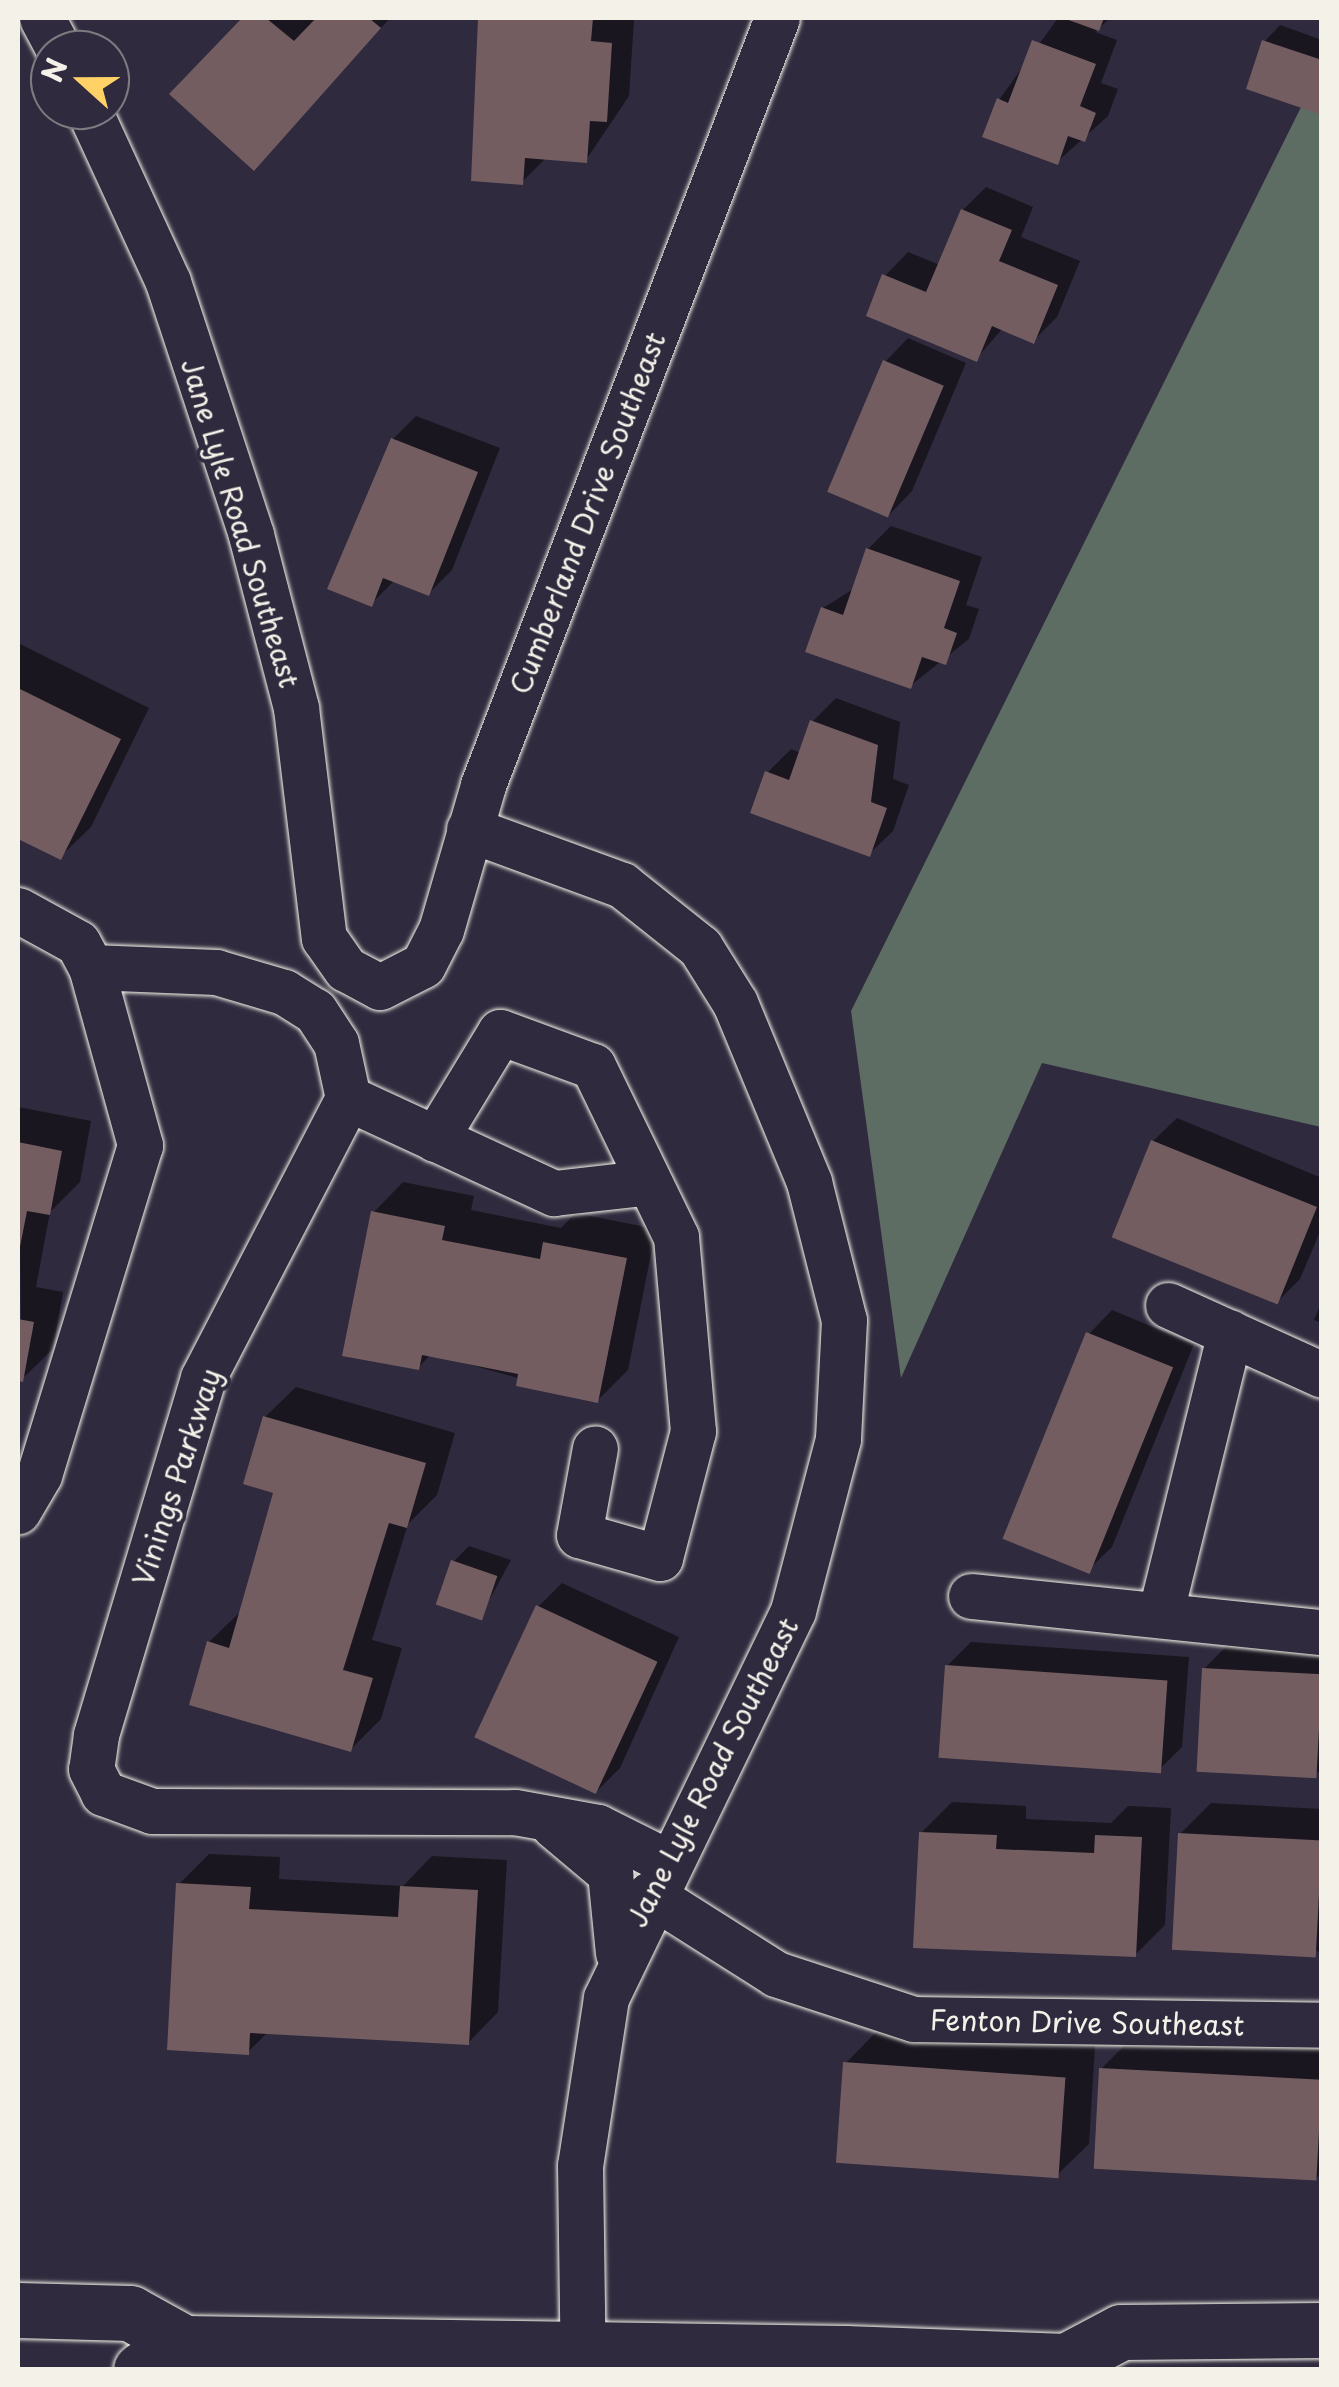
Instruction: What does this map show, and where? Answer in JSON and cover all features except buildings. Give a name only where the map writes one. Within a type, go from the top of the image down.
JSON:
[{"type":"main road","points":[[18,2310],[130,2313],[162,2356],[1073,2365],[1121,2332],[1322,2330]]},
{"type":"street","name":"Cumberland Drive Southeast","points":[[380,987],[412,974],[434,948],[468,829],[777,18]]},
{"type":"street","name":"Jane Lyle Road Southeast","points":[[99,130],[168,282],[251,535],[296,708],[324,938],[346,969],[380,987]]},
{"type":"street","name":"Jane Lyle Road Southeast","points":[[468,829],[622,885],[700,947],[736,1004],[834,1261],[844,1380],[812,1555],[769,1666],[658,1877],[619,1963],[588,2081],[575,2260],[582,2359]]},
{"type":"street","points":[[18,910],[78,944],[91,966],[135,1118],[138,1174],[39,1475],[18,1511]]},
{"type":"street","points":[[91,966],[216,972],[284,992],[314,1011],[336,1043],[348,1098],[554,1194],[643,1183]]},
{"type":"street","points":[[435,1140],[500,1032],[594,1066],[643,1183],[676,1237],[693,1431],[660,1558],[579,1535],[595,1448]]},
{"type":"street","name":"Vinings Parkway","points":[[348,1098],[203,1378],[91,1769],[103,1793],[152,1811],[477,1810],[598,1827],[658,1877]]},
{"type":"street","points":[[1168,1305],[1322,1376]]},
{"type":"street","points":[[1160,1615],[1230,1333]]},
{"type":"street","points":[[970,1596],[1322,1632]]},
{"type":"street","points":[[548,1820],[610,1873],[619,1963]]},
{"type":"street","name":"Fenton Drive Southeast","points":[[658,1877],[733,1940],[746,1956],[878,2012],[953,2023],[1322,2024]]},
{"type":"green space","points":[[1321,67],[1321,1127],[1042,1063],[901,1378],[851,1011]]}]
